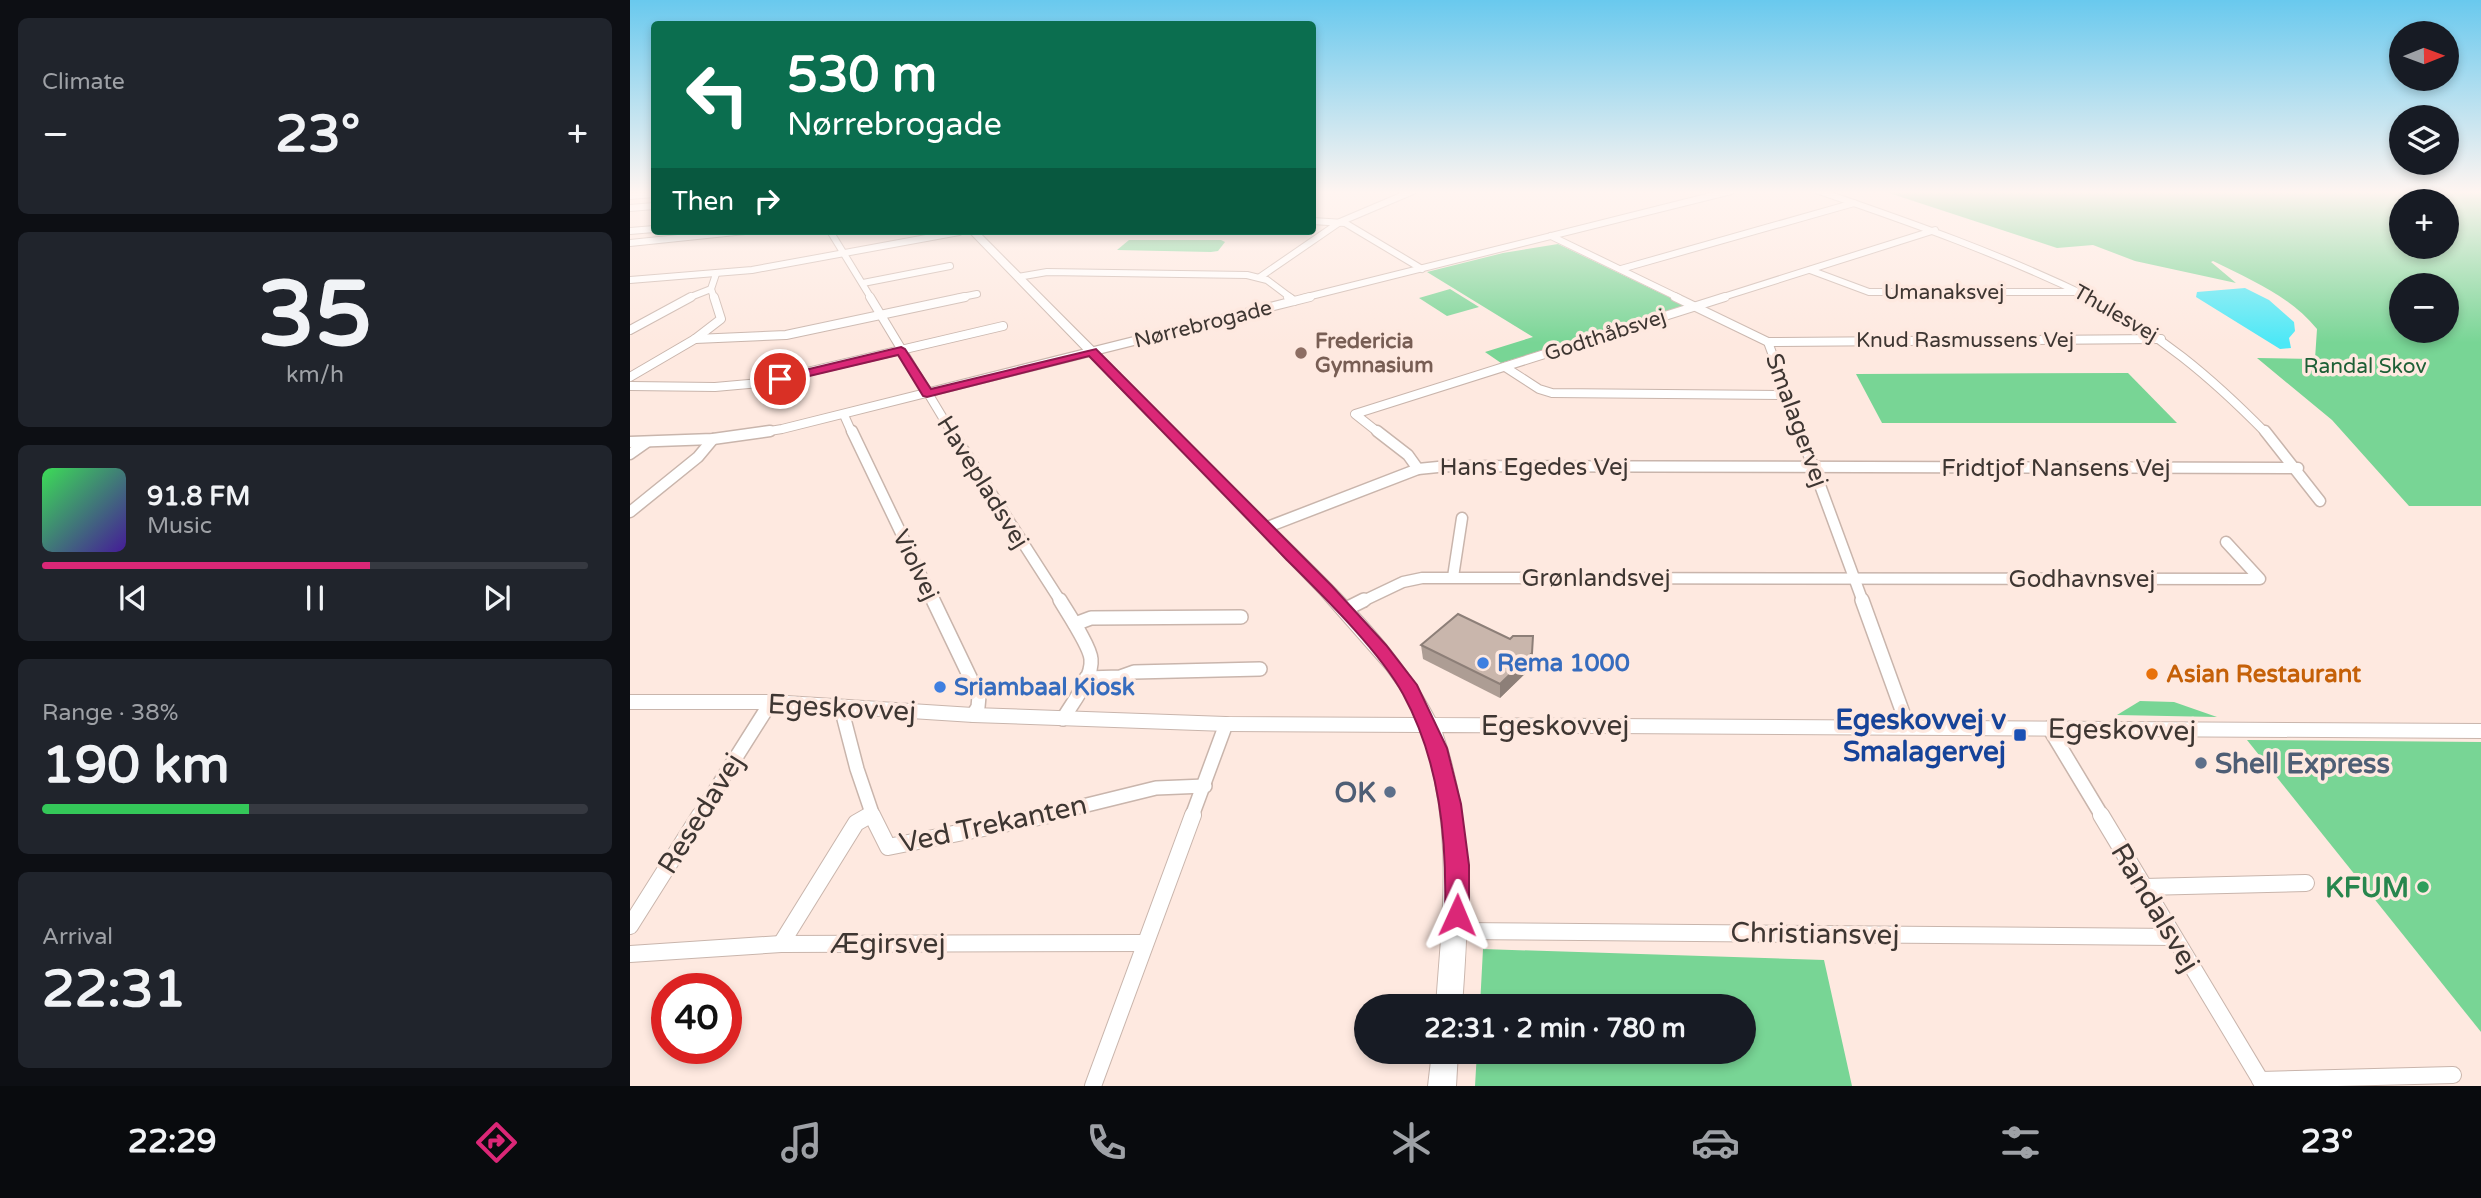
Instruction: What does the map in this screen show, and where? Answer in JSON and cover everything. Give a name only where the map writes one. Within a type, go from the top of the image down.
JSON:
[{"type":"street","name":"Havepladsvej","points":[[837,242],[927,393],[1074,624],[1091,659],[1086,678]]},
{"type":"street","points":[[630,280],[716,274],[906,242]]},
{"type":"street","points":[[983,242],[1344,610],[1411,690],[1428,725],[1440,760],[1453,822],[1458,865],[1450,994]]},
{"type":"street","points":[[1260,278],[1312,242]]},
{"type":"street","points":[[1374,242],[1422,269]]},
{"type":"street","name":"Nørrebrogade","points":[[630,442],[713,439],[782,429],[1529,242]]},
{"type":"street","name":"Smalagervej","points":[[1563,242],[1768,342],[1908,727]]},
{"type":"street","points":[[1620,269],[1717,242]]},
{"type":"street","name":"Godthåbsvej","points":[[1418,469],[1408,455],[1355,414],[1898,242]]},
{"type":"street","name":"Thulesvej","points":[[1965,242],[2018,262],[2082,292],[2161,339],[2223,388],[2260,423],[2298,468],[2320,501]]},
{"type":"street","points":[[863,283],[950,266]]},
{"type":"street","name":"Umanaksvej","points":[[1810,270],[1869,292],[2082,292]]},
{"type":"street","points":[[1018,277],[1047,272],[1236,274],[1260,278],[1294,301]]},
{"type":"street","points":[[630,377],[695,339],[721,319],[710,289],[716,274]]},
{"type":"street","points":[[630,330],[701,291],[710,289]]},
{"type":"street","points":[[695,339],[786,335],[977,294]]},
{"type":"street","points":[[630,386],[715,387],[760,383],[1003,326]]},
{"type":"street","name":"Knud Rasmussens Vej","points":[[1768,342],[2161,339]]},
{"type":"street","points":[[1505,367],[1539,389],[1552,393],[1788,395]]},
{"type":"street","name":"Violvej","points":[[844,415],[979,696],[978,707],[973,715]]},
{"type":"street","points":[[630,512],[698,457],[713,439]]},
{"type":"street","points":[[630,454],[647,442]]},
{"type":"street","name":"Hans Egedes Vej","points":[[1265,528],[1418,469],[1448,466],[1814,467]]},
{"type":"street","name":"Fridtjof Nansens Vej","points":[[1814,467],[2298,468]]},
{"type":"street","points":[[1453,577],[1462,518]]},
{"type":"street","name":"Godhavnsvej","points":[[1855,579],[2260,579],[2226,542]]},
{"type":"street","name":"Grønlandsvej","points":[[1344,610],[1404,582],[1453,577],[1855,579]]},
{"type":"street","points":[[1074,624],[1091,618],[1241,617]]},
{"type":"street","points":[[1063,719],[1086,678],[1120,677],[1134,672],[1260,669]]},
{"type":"street","name":"Egeskovvej","points":[[632,704],[771,702],[973,715],[1226,724],[2481,731]]},
{"type":"street","name":"Resedavej","points":[[630,926],[771,702]]},
{"type":"street","name":"Ved Trekanten","points":[[854,708],[844,719],[870,815],[888,847],[1039,817],[1156,788],[1205,786]]},
{"type":"street","points":[[1094,1086],[1226,724]]},
{"type":"street","name":"Randalsvej","points":[[2049,728],[2262,1083]]},
{"type":"street","points":[[781,944],[856,823],[870,815]]},
{"type":"street","points":[[2144,887],[2306,883]]},
{"type":"street","name":"Christiansvej","points":[[1456,931],[2175,937]]},
{"type":"street","name":"Ægirsvej","points":[[630,954],[781,944],[1146,943]]},
{"type":"street","points":[[1442,1086],[1444,1064]]},
{"type":"street","points":[[2262,1083],[2454,1075]]},
{"type":"green space","points":[[1127,242],[1225,242],[1218,251],[1211,252],[1117,250]]},
{"type":"green space","name":"Randal Skov","points":[[2038,242],[2389,242],[2389,259],[2459,259],[2459,242],[2481,242],[2481,506],[2409,506],[2332,420],[2257,358],[2315,359],[2317,329],[2295,307],[2255,282],[2213,261],[2211,262],[2236,283],[2135,261],[2093,245],[2057,248]]},
{"type":"green space","points":[[1558,244],[1683,304],[1501,363],[1485,352],[1533,337],[1427,272],[1503,253]]},
{"type":"green space","points":[[1450,289],[1479,307],[1447,316],[1419,298]]},
{"type":"green space","points":[[2128,373],[2177,423],[1882,423],[1856,374]]},
{"type":"green space","points":[[2140,701],[2174,702],[2217,717],[2117,715]]},
{"type":"green space","name":"KFUM","points":[[2247,740],[2481,742],[2481,1032]]},
{"type":"green space","points":[[1483,949],[1824,960],[1852,1086],[1475,1086],[1476,1064],[1756,1064],[1756,994],[1481,994]]},
{"type":"water","points":[[2245,288],[2269,300],[2294,322],[2295,331],[2289,338],[2291,348],[2280,349],[2196,297],[2197,292]]},
{"type":"building","name":"Rema 1000","points":[[1458,614],[1510,639],[1513,636],[1533,636],[1532,653],[1500,684],[1421,645]]},
{"type":"place","name":"Fredericia Gymnasium","points":[[1301,353]]},
{"type":"place","name":"Rema 1000","points":[[1483,663]]},
{"type":"place","name":"Asian Restaurant","points":[[2152,674]]},
{"type":"place","name":"Sriambaal Kiosk","points":[[940,687]]},
{"type":"place","name":"Egeskovvej v Smalagervej","points":[[2020,735]]},
{"type":"place","name":"Shell Express","points":[[2201,763]]},
{"type":"place","name":"OK","points":[[1390,792]]},
{"type":"place","name":"KFUM","points":[[2423,887]]},
{"type":"route","points":[[780,379],[901,351],[927,393],[1092,352],[1326,590],[1379,649],[1411,690],[1437,748],[1451,804],[1458,865],[1457,915]]}]
